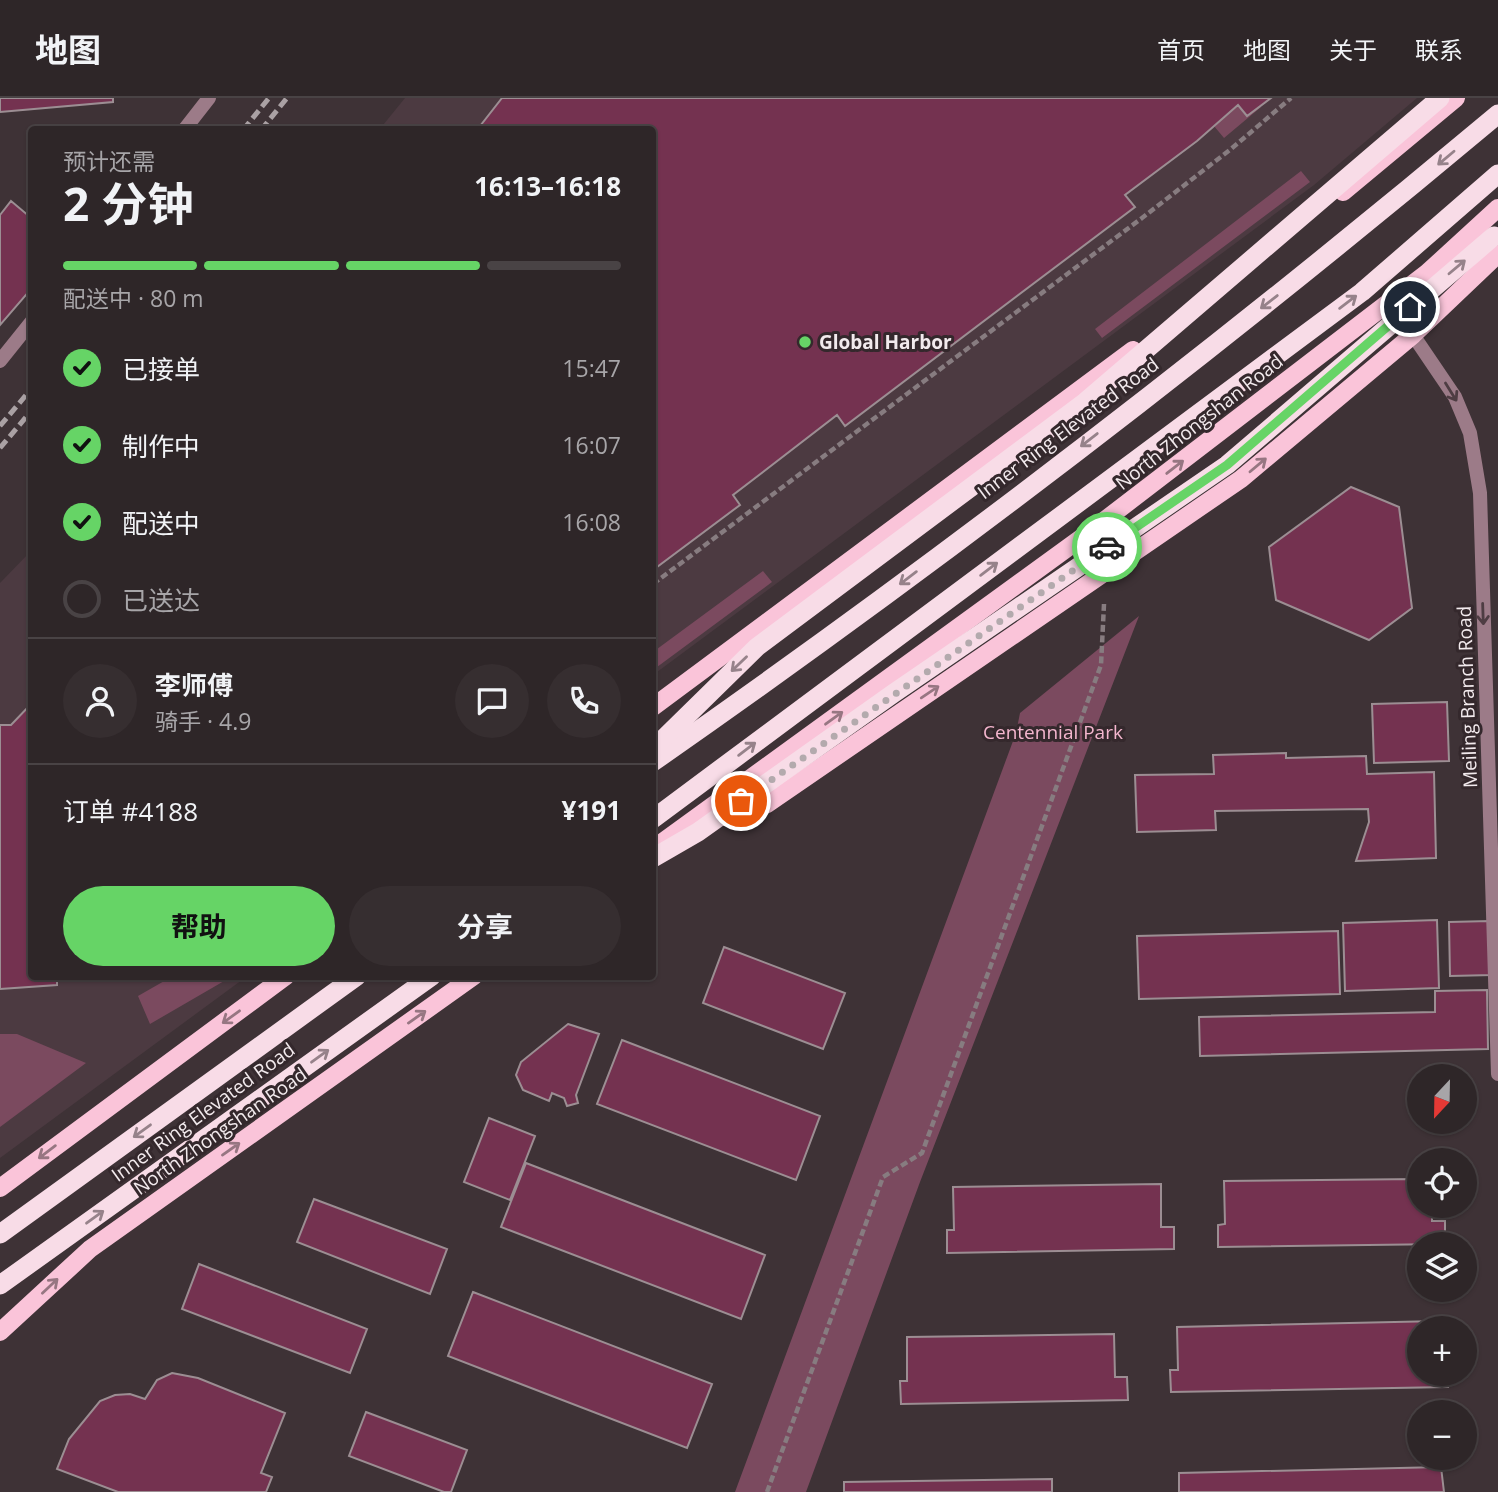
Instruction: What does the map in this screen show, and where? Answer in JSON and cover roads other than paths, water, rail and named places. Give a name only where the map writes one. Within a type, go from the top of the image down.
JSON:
[{"type":"highway","points":[[656,746],[757,647],[1085,402],[1440,98]]},
{"type":"highway","name":"Inner Ring Elevated Road","points":[[656,760],[771,680],[1015,497],[1329,256],[1498,114]]},
{"type":"highway","points":[[656,816],[1362,292],[1498,174]]},
{"type":"highway","points":[[656,856],[698,832],[894,693],[1227,465],[1497,241]]},
{"type":"highway","name":"Inner Ring Elevated Road","points":[[0,1234],[351,980]]},
{"type":"highway","name":"Inner Ring Elevated Road","points":[[0,1285],[426,980]]},
{"type":"highway","points":[[368,1022],[440,980]]},
{"type":"main road","points":[[656,705],[1364,176],[1456,98]]},
{"type":"main road","name":"North Zhongshan Road","points":[[656,847],[1110,517],[1427,274],[1498,208]]},
{"type":"main road","name":"North Zhongshan Road","points":[[680,830],[767,803],[1241,478],[1413,335],[1497,241]]},
{"type":"main road","points":[[0,1188],[281,980]]},
{"type":"main road","name":"North Zhongshan Road","points":[[0,1332],[90,1249],[468,980]]},
{"type":"street","points":[[187,126],[209,98]]},
{"type":"street","points":[[0,361],[28,326]]},
{"type":"street","name":"Meiling Branch Road","points":[[1413,335],[1455,397],[1470,433],[1479,493],[1498,1074]]},
{"type":"railway","points":[[246,126],[269,98]]},
{"type":"railway","points":[[264,126],[287,98]]},
{"type":"railway","points":[[0,426],[28,393]]},
{"type":"railway","points":[[0,448],[28,415]]},
{"type":"place","name":"Global Harbor","points":[[805,342]]},
{"type":"park label","name":"Centennial Park","points":[[1053,732]]}]
